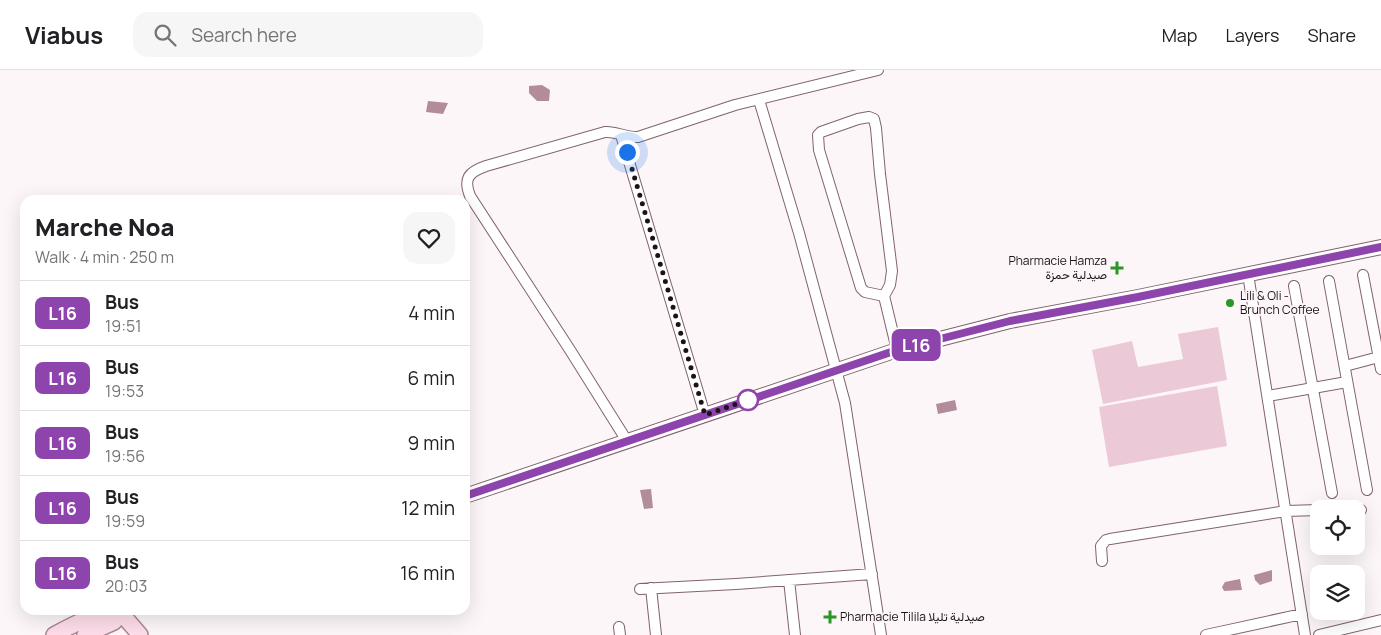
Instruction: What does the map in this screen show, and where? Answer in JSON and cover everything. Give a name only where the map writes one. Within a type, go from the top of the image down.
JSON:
[{"type":"main road","points":[[54,635],[74,624],[100,615]]},
{"type":"main road","points":[[85,635],[114,622],[121,615]]},
{"type":"main road","points":[[128,615],[140,635]]},
{"type":"street","points":[[470,195],[466,187],[469,176],[476,170],[486,166],[605,132],[614,132],[638,138],[709,113],[878,70]]},
{"type":"street","points":[[759,100],[799,233],[845,403],[881,635]]},
{"type":"street","points":[[884,296],[865,292],[861,288],[823,165],[818,142],[818,135],[821,132],[866,117],[874,119],[876,128],[892,271],[890,285],[884,296],[897,350]]},
{"type":"street","points":[[621,135],[705,415]]},
{"type":"street","points":[[470,196],[627,441]]},
{"type":"street","points":[[470,494],[897,350],[1010,321],[1381,247]]},
{"type":"street","points":[[1248,274],[1305,635]]},
{"type":"street","points":[[1363,275],[1381,369]]},
{"type":"street","points":[[1329,281],[1367,490]]},
{"type":"street","points":[[1294,286],[1332,493]]},
{"type":"street","points":[[1344,366],[1379,357]]},
{"type":"street","points":[[1268,396],[1348,382]]},
{"type":"street","points":[[1102,561],[1101,546],[1106,540],[1286,510],[1310,510]]},
{"type":"street","points":[[640,589],[872,574]]},
{"type":"street","points":[[789,580],[795,635]]},
{"type":"street","points":[[651,588],[656,635]]},
{"type":"street","points":[[1206,635],[1302,614]]},
{"type":"street","points":[[1319,635],[1381,620]]},
{"type":"shaded area","points":[[542,85],[550,90],[549,101],[537,101],[529,93],[529,86]]},
{"type":"shaded area","points":[[428,101],[448,103],[443,114],[426,112]]},
{"type":"shaded area","points":[[1218,327],[1227,380],[1103,404],[1092,350],[1132,341],[1138,367],[1183,359],[1178,334]]},
{"type":"shaded area","points":[[1217,386],[1227,446],[1109,467],[1099,407]]},
{"type":"shaded area","points":[[955,400],[957,410],[938,414],[936,404]]},
{"type":"shaded area","points":[[651,489],[653,508],[644,509],[640,490]]},
{"type":"shaded area","points":[[1272,570],[1272,581],[1260,585],[1255,580],[1254,575]]},
{"type":"shaded area","points":[[1240,579],[1242,590],[1224,591],[1222,587],[1225,582]]},
{"type":"bus line","name":"L16","points":[[470,494],[897,350],[932,340],[1010,321],[1138,297],[1381,247]]},
{"type":"place","name":"Pharmacie Hamza صيدلية حمزة","points":[[1117,268]]},
{"type":"place","name":"Lili & Oli - Brunch Coffee","points":[[1230,303]]},
{"type":"place","name":"Pharmacie Tilila صيدلية تليلا","points":[[830,617]]},
{"type":"route","points":[[627,152],[705,415],[748,400]]}]
